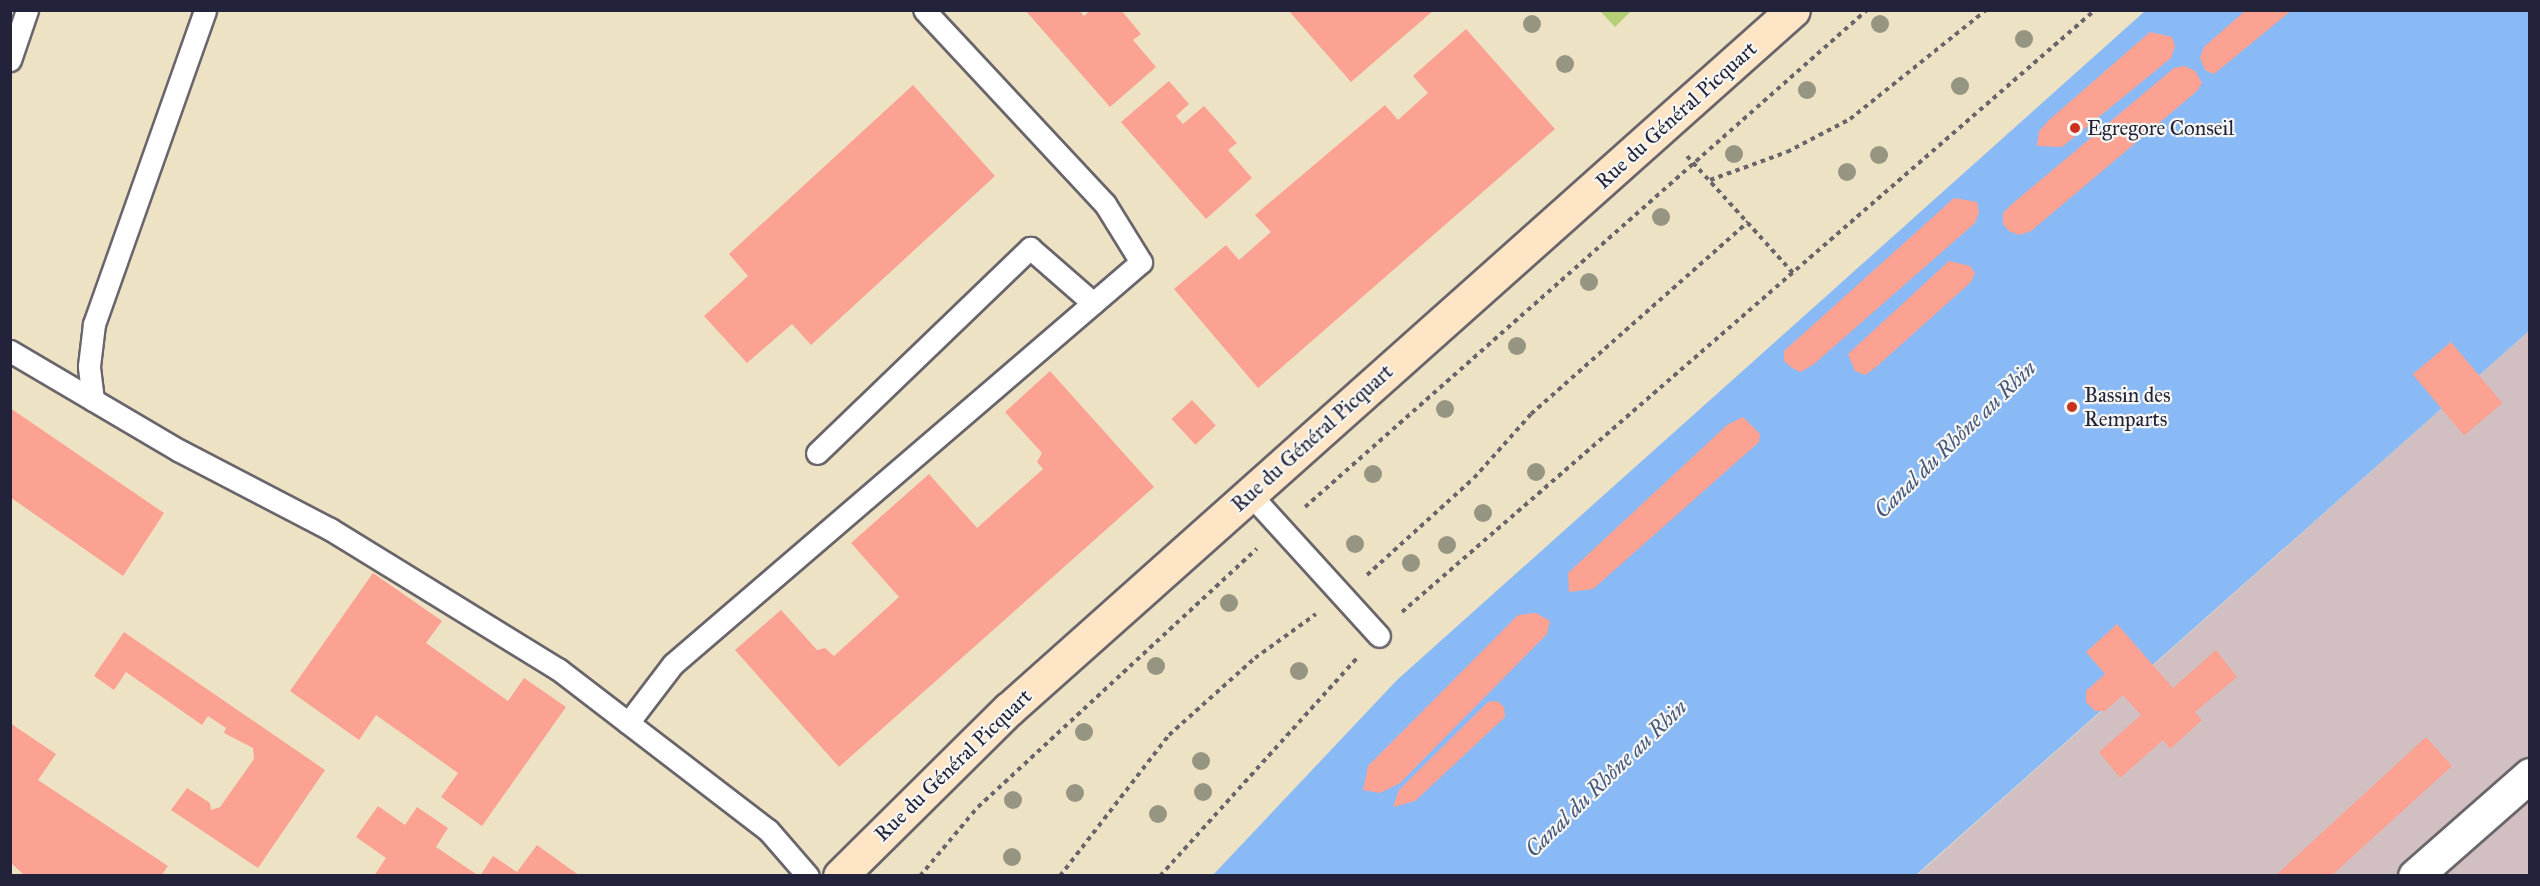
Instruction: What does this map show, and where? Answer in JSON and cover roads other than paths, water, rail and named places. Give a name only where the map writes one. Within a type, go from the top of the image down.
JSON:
[{"type":"main road","name":"Rue du Général Picquart","points":[[840,876],[1009,709],[1793,10]]},
{"type":"street","points":[[2415,876],[2529,775]]},
{"type":"lane","points":[[10,60],[27,10]]},
{"type":"lane","points":[[93,400],[88,366],[94,324],[206,10]]},
{"type":"lane","points":[[628,723],[673,664],[1141,262],[1105,204],[924,10]]},
{"type":"lane","points":[[817,453],[1030,248],[1093,303]]},
{"type":"lane","points":[[10,351],[93,400],[330,529],[558,669],[768,830],[808,876]]},
{"type":"lane","points":[[1249,493],[1379,636]]},
{"type":"water","name":"Bassin des Remparts","points":[[2145,11],[2529,11],[2529,331],[1916,875],[1212,876],[1397,680]]},
{"type":"place","name":"Egregore Conseil","points":[[2075,128]]},
{"type":"place","name":"Bassin des Remparts","points":[[2072,407]]},
{"type":"water label","name":"Canal du Rhône au Rhin","points":[[1955,439]]},
{"type":"water label","name":"Canal du Rhône au Rhin","points":[[1606,778]]}]
